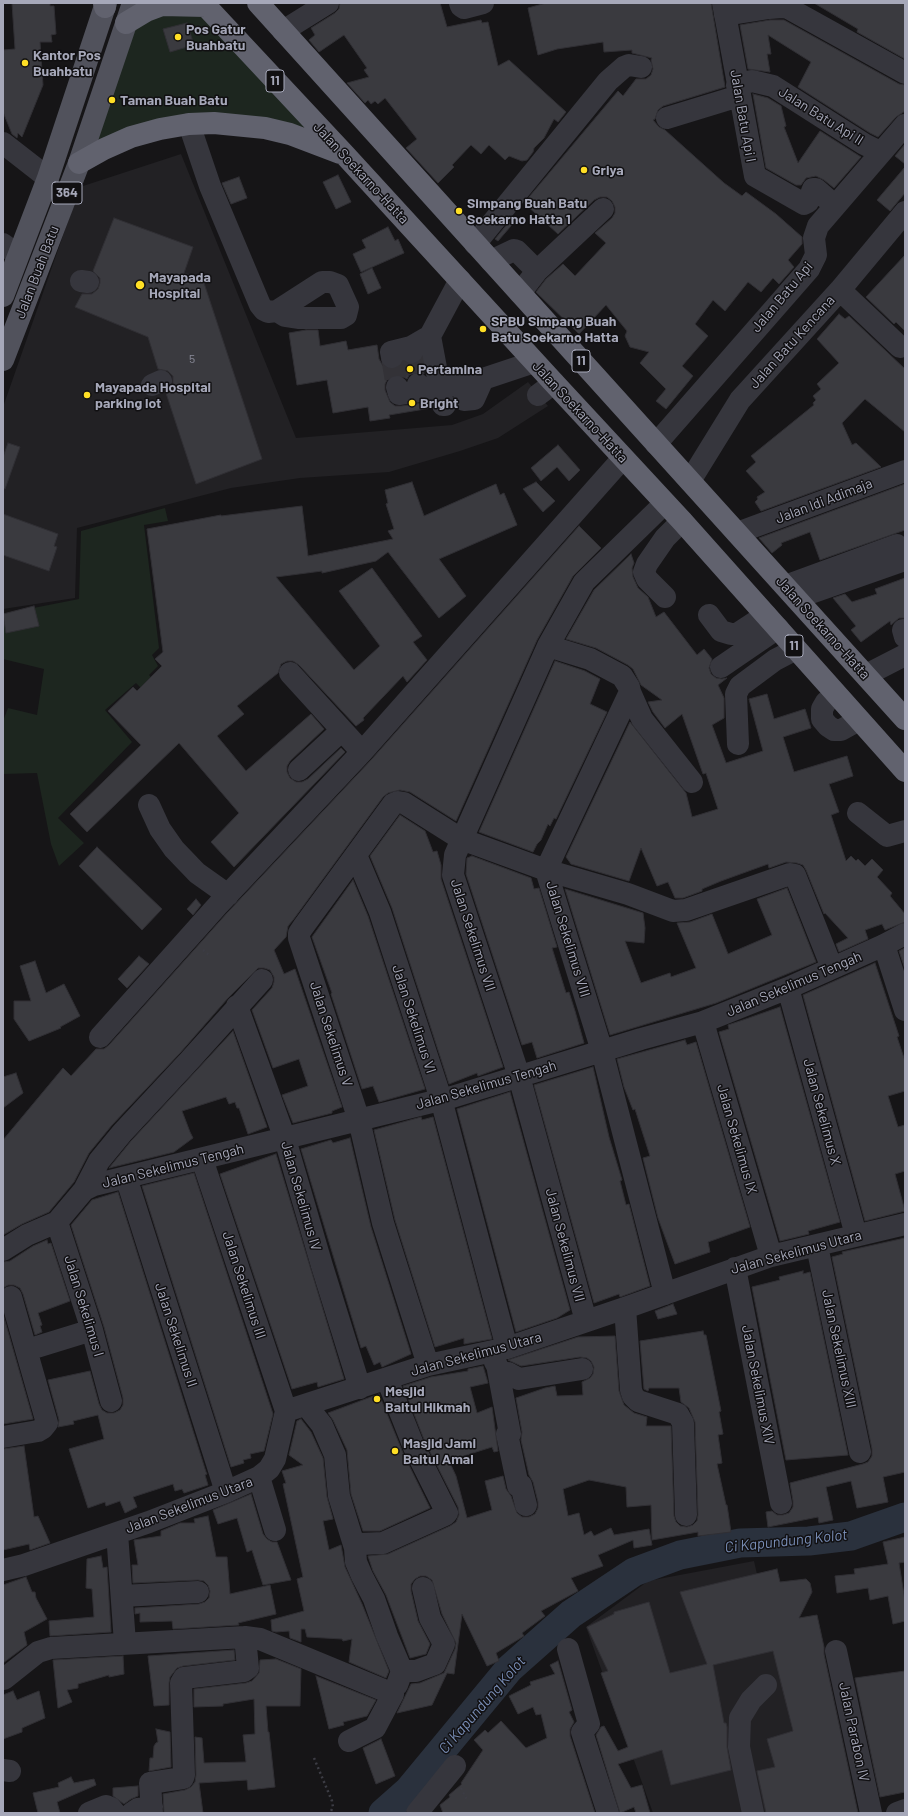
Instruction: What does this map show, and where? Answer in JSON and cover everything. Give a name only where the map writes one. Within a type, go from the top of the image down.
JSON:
[{"type":"highway","name":"Jalan Soekarno-Hatta","points":[[258,3],[905,719]]},
{"type":"highway","points":[[126,23],[162,5],[204,5]]},
{"type":"highway","name":"Jalan Soekarno-Hatta","points":[[204,5],[345,155],[534,362],[546,389],[623,458],[682,521],[905,771]]},
{"type":"highway","points":[[79,163],[104,149],[131,138],[160,129],[189,124],[214,123],[265,128],[290,134],[345,155]]},
{"type":"main road","name":"Jalan Buah Batu","points":[[3,360],[79,163],[133,3]]},
{"type":"main road","name":"Jalan Buah Batu","points":[[3,296],[11,250],[48,178],[105,4]]},
{"type":"street","points":[[283,31],[328,3]]},
{"type":"street","points":[[460,3],[464,8],[483,3]]},
{"type":"street","points":[[724,9],[769,8],[782,6],[788,8],[905,73]]},
{"type":"street","name":"Jalan Batu Api I","points":[[724,9],[738,91],[755,176],[804,204],[808,202],[813,189],[816,188],[834,205]]},
{"type":"street","points":[[475,244],[608,81],[624,67],[629,65],[641,67]]},
{"type":"street","name":"Jalan Batu Api II","points":[[667,118],[738,91],[752,81],[773,86],[864,144],[880,152]]},
{"type":"street","points":[[189,124],[210,186],[260,305],[268,312],[277,311]]},
{"type":"street","name":"Jalan Batu Api","points":[[656,444],[809,269],[816,255],[814,238],[818,226],[834,205],[905,125]]},
{"type":"street","points":[[3,143],[48,178]]},
{"type":"street","points":[[520,293],[537,271],[602,208]]},
{"type":"street","name":"Jalan Batu Kencana","points":[[690,480],[740,400],[840,290],[905,212]]},
{"type":"street","points":[[491,261],[517,250],[537,271]]},
{"type":"street","points":[[460,280],[430,336],[431,392],[483,379],[534,362]]},
{"type":"street","points":[[840,290],[900,347]]},
{"type":"street","points":[[405,352],[430,336]]},
{"type":"street","points":[[100,1037],[362,752],[623,458]]},
{"type":"street","name":"Jalan Idi Adimaja","points":[[737,533],[901,469]]},
{"type":"street","name":"Jalan Sekelimus VII","points":[[586,1321],[518,1076],[453,875],[455,855],[461,839],[548,646],[584,582],[665,503]]},
{"type":"street","points":[[666,597],[647,579],[644,572],[647,564],[665,538],[682,521]]},
{"type":"street","points":[[790,592],[901,553]]},
{"type":"street","points":[[709,615],[721,631],[731,634],[737,634],[772,622]]},
{"type":"street","points":[[721,667],[772,622]]},
{"type":"street","points":[[548,646],[597,662],[622,676],[630,687],[630,692],[642,719],[692,782]]},
{"type":"street","points":[[738,744],[736,694],[740,686],[775,660],[796,649]]},
{"type":"street","points":[[866,675],[905,655]]},
{"type":"street","points":[[290,674],[362,752]]},
{"type":"street","name":"Jalan Sekelimus VIII","points":[[630,692],[546,870],[602,1051],[665,1294]]},
{"type":"street","points":[[299,770],[341,731]]},
{"type":"street","name":"Jalan Sekelimus V","points":[[428,1365],[383,1223],[359,1120],[299,938],[299,933],[393,804],[398,802],[404,803],[461,839]]},
{"type":"street","points":[[149,805],[160,829],[174,848],[197,873],[228,896]]},
{"type":"street","points":[[858,813],[887,836],[905,830]]},
{"type":"street","points":[[461,839],[546,870],[628,894],[673,911],[686,910],[790,874],[795,875],[832,968]]},
{"type":"street","name":"Jalan Sekelimus VI","points":[[356,855],[380,912],[440,1099],[499,1356],[510,1434],[507,1434],[518,1486],[521,1485],[526,1505]]},
{"type":"street","name":"Jalan Sekelimus Tengah","points":[[61,1217],[84,1190],[94,1185],[440,1099],[704,1022],[788,988],[905,934]]},
{"type":"street","points":[[884,945],[905,1010]]},
{"type":"street","points":[[84,1190],[99,1161],[122,1133],[190,1061],[237,1006],[262,980]]},
{"type":"street","name":"Jalan Sekelimus X","points":[[788,988],[856,1235]]},
{"type":"street","name":"Jalan Sekelimus IV","points":[[237,1006],[284,1139],[360,1388]]},
{"type":"street","name":"Jalan Sekelimus IX","points":[[704,1022],[771,1256]]},
{"type":"street","name":"Jalan Sekelimus III","points":[[202,1159],[296,1408]]},
{"type":"street","name":"Jalan Sekelimus II","points":[[126,1178],[226,1492]]},
{"type":"street","points":[[3,1250],[61,1217]]},
{"type":"street","name":"Jalan Sekelimus I","points":[[61,1217],[111,1402]]},
{"type":"street","name":"Jalan Sekelimus Utara","points":[[3,1570],[24,1565],[117,1533],[226,1492],[259,1477],[268,1469],[276,1458],[296,1408],[428,1365],[499,1356],[586,1321],[771,1256],[905,1224]]},
{"type":"street","name":"Jalan Sekelimus XIII","points":[[817,1246],[860,1452]]},
{"type":"street","name":"Jalan Sekelimus XIV","points":[[735,1268],[781,1503]]},
{"type":"street","points":[[3,1437],[38,1431],[47,1423],[11,1297]]},
{"type":"street","points":[[625,1308],[631,1390],[633,1396],[638,1401],[678,1414],[683,1423],[686,1515]]},
{"type":"street","points":[[27,1350],[92,1330]]},
{"type":"street","points":[[499,1356],[501,1373],[508,1373],[519,1379],[582,1369]]},
{"type":"street","points":[[355,1548],[360,1544],[383,1543],[445,1516],[447,1513],[414,1447],[387,1379]]},
{"type":"street","points":[[296,1408],[322,1425],[335,1455],[339,1496],[355,1548],[359,1569],[374,1599],[387,1636],[402,1671],[393,1694],[375,1728],[349,1741]]},
{"type":"street","points":[[259,1477],[275,1530]]},
{"type":"street","points":[[117,1533],[125,1643]]},
{"type":"street","points":[[402,1671],[416,1671],[435,1664],[444,1644],[430,1618],[423,1588]]},
{"type":"street","points":[[122,1596],[198,1592]]},
{"type":"street","points":[[4,1679],[38,1652],[51,1648],[245,1637],[260,1639],[393,1694]]},
{"type":"street","points":[[145,1811],[150,1783],[182,1778],[184,1775],[181,1683],[184,1678],[244,1671],[248,1668],[245,1637]]},
{"type":"street","points":[[568,1649],[589,1724],[582,1732],[608,1813]]},
{"type":"street","name":"Jalan Parabon IV","points":[[836,1651],[871,1813]]},
{"type":"street","points":[[753,1813],[739,1747],[740,1718],[751,1700],[766,1685]]},
{"type":"street","points":[[417,1813],[457,1774]]},
{"type":"street","points":[[89,1813],[106,1806],[111,1808],[116,1813]]},
{"type":"street","points":[[897,1813],[905,1810]]},
{"type":"path","points":[[314,1758],[332,1801],[333,1807],[330,1813]]},
{"type":"path","points":[[457,1774],[467,1800]]},
{"type":"shaded area","points":[[156,14],[212,16],[336,149],[240,122],[78,157],[129,23]]},
{"type":"shaded area","name":"Mayapada Hospital","points":[[181,154],[296,438],[452,425],[483,414],[528,382],[548,406],[498,438],[389,472],[300,478],[231,488],[77,528],[75,598],[3,609],[3,407],[80,187]]},
{"type":"shaded area","points":[[165,508],[168,521],[144,525],[159,648],[152,655],[158,666],[149,675],[161,688],[152,699],[136,683],[105,710],[132,742],[58,818],[84,843],[59,866],[51,844],[37,773],[3,774],[3,721],[8,708],[37,715],[44,669],[3,659],[3,614],[79,599],[81,531]]},
{"type":"shaded area","points":[[754,1561],[811,1813],[653,1813],[586,1627],[648,1581]]},
{"type":"building","points":[[12,3],[50,3],[50,6],[54,6],[56,34],[51,35],[52,42],[40,42],[43,85],[22,137],[18,133],[17,138],[12,134],[3,112],[3,50],[15,49]]},
{"type":"building","points":[[340,3],[440,3],[447,27],[481,20],[482,23],[488,22],[498,66],[509,60],[566,112],[558,122],[554,119],[544,138],[534,148],[527,160],[522,161],[509,156],[505,160],[489,145],[481,154],[471,145],[452,165],[454,167],[438,183],[406,148],[417,139],[385,98],[378,104],[375,101],[371,104],[368,100],[365,103],[347,83],[369,77],[364,70],[367,68],[344,35],[319,52],[309,40],[315,35],[311,28],[335,13],[339,9]]},
{"type":"building","points":[[546,3],[711,3],[725,87],[663,106],[658,110],[655,119],[653,120],[659,127],[665,130],[724,183],[742,196],[746,192],[776,214],[802,237],[802,244],[788,260],[794,267],[779,284],[773,278],[761,292],[748,282],[725,311],[713,300],[695,324],[708,336],[682,366],[693,376],[666,409],[656,401],[666,389],[640,363],[649,352],[630,347],[625,336],[627,331],[606,305],[579,334],[536,292],[546,279],[563,264],[575,276],[606,243],[595,233],[612,218],[615,213],[615,207],[612,201],[607,197],[600,197],[594,200],[558,234],[524,203],[618,91],[623,96],[636,79],[646,79],[651,75],[653,69],[652,58],[632,53],[632,50],[604,52],[603,42],[557,49],[538,55],[528,8]]},
{"type":"building","points":[[814,3],[905,3],[905,59],[857,32],[858,29]]},
{"type":"building","points":[[770,20],[784,20],[899,84],[905,85],[905,111],[896,117],[878,137],[870,133],[798,87],[811,62],[768,35],[771,54],[767,54],[770,72],[748,69],[740,25]]},
{"type":"building","name":"Pos Gatur Buahbatu","points":[[187,23],[194,45],[170,52],[163,29]]},
{"type":"building","points":[[753,94],[768,98],[781,106],[786,126],[784,127],[798,163],[820,131],[861,157],[834,188],[816,176],[806,178],[801,185],[796,185],[766,168]]},
{"type":"building","points":[[905,144],[905,164],[895,156]]},
{"type":"building","points":[[905,167],[905,193],[890,211],[877,200]]},
{"type":"building","points":[[338,175],[351,202],[336,209],[323,182]]},
{"type":"building","points":[[239,177],[247,198],[231,204],[222,183]]},
{"type":"building","points":[[513,217],[517,219],[498,241],[495,239]]},
{"type":"building","points":[[114,218],[193,247],[184,273],[203,280],[262,459],[196,484],[166,393],[171,388],[173,376],[168,371],[158,369],[148,337],[75,307],[82,294],[92,294],[98,289],[100,278],[93,271]]},
{"type":"building","points":[[388,227],[395,241],[398,239],[404,253],[361,272],[353,254],[366,248],[362,240]]},
{"type":"building","points":[[905,255],[905,331],[896,322],[894,324],[866,297]]},
{"type":"building","points":[[372,268],[381,288],[368,294],[360,274]]},
{"type":"building","points":[[839,314],[845,319],[849,316],[905,369],[905,432],[865,399],[842,423],[852,445],[856,443],[881,467],[761,511],[755,502],[758,499],[757,497],[765,492],[746,471],[756,462],[751,456],[814,405],[813,403],[816,400],[813,396],[821,389],[817,384],[839,363],[817,339]]},
{"type":"building","points":[[306,330],[318,330],[320,346],[346,341],[348,350],[377,345],[379,359],[383,366],[388,369],[395,369],[404,362],[408,364],[415,364],[422,359],[424,374],[414,372],[409,375],[407,379],[400,375],[393,375],[388,378],[385,384],[385,390],[390,402],[395,406],[430,402],[431,408],[389,415],[390,418],[370,421],[368,407],[333,413],[327,380],[297,385],[289,333]]},
{"type":"building","points":[[8,443],[20,447],[5,489],[3,488],[3,457]]},
{"type":"building","points":[[558,445],[580,470],[569,481],[557,467],[541,481],[531,468]]},
{"type":"building","points":[[412,482],[424,516],[496,484],[500,495],[504,493],[517,525],[439,559],[466,596],[439,618],[388,552],[376,561],[322,573],[322,571],[276,577],[354,670],[380,646],[339,591],[372,568],[422,636],[413,642],[427,660],[407,682],[403,676],[363,718],[364,720],[356,726],[299,665],[293,661],[287,661],[281,664],[278,673],[237,706],[244,714],[217,736],[246,771],[311,714],[324,729],[290,761],[287,766],[287,772],[290,778],[296,782],[302,782],[308,779],[341,748],[345,752],[234,867],[211,842],[239,813],[179,743],[87,832],[70,814],[141,745],[108,711],[133,687],[137,691],[162,666],[155,659],[163,652],[147,529],[221,515],[302,506],[308,556],[393,539],[388,531],[394,529],[386,504],[388,503],[385,490]]},
{"type":"building","points":[[536,482],[555,501],[543,512],[523,489]]},
{"type":"building","points":[[905,484],[905,530],[820,560],[810,532],[781,543],[782,545],[772,553],[759,538]]},
{"type":"building","points":[[3,514],[58,534],[54,546],[57,547],[49,571],[3,555]]},
{"type":"building","points":[[579,526],[601,548],[573,576],[537,640],[456,821],[410,792],[400,790],[388,793],[383,797],[288,926],[286,937],[274,950],[284,974],[295,969],[342,1107],[332,1111],[332,1113],[293,1123],[282,1095],[308,1086],[299,1059],[273,1068],[252,1010],[272,988],[274,977],[270,970],[258,968],[228,998],[180,1053],[112,1125],[89,1153],[74,1182],[49,1212],[22,1224],[3,1235],[3,1140],[63,1068],[71,1076],[96,1049],[104,1049],[109,1045],[227,913],[371,760]]},
{"type":"building","points":[[631,554],[634,563],[632,568],[633,577],[638,588],[648,597],[656,617],[664,612],[697,655],[704,649],[712,659],[709,668],[711,674],[716,678],[727,678],[718,685],[724,698],[724,718],[712,725],[726,763],[763,751],[749,699],[767,694],[774,719],[805,709],[811,728],[783,737],[794,772],[847,756],[853,776],[829,784],[839,812],[831,815],[846,861],[851,856],[856,861],[858,859],[865,866],[872,859],[883,870],[877,877],[892,893],[890,896],[905,914],[905,922],[885,930],[882,924],[865,930],[868,939],[839,952],[836,944],[848,938],[825,913],[824,914],[806,870],[803,865],[797,863],[786,862],[769,868],[768,864],[721,881],[702,889],[702,891],[683,898],[675,898],[668,882],[657,886],[641,848],[629,881],[571,864],[566,857],[630,722],[686,793],[692,817],[718,809],[706,773],[703,774],[682,714],[665,728],[653,712],[648,702],[662,700],[641,685],[633,669],[596,648],[566,639],[594,590]]},
{"type":"building","points":[[905,578],[905,618],[899,618],[891,625],[890,621],[861,642],[851,630],[856,626],[833,598],[845,594],[852,602],[877,594],[875,589]]},
{"type":"building","points":[[34,606],[39,626],[6,633],[3,614]]},
{"type":"building","points":[[555,661],[585,671],[600,679],[590,704],[607,712],[556,819],[554,818],[550,826],[548,824],[541,840],[533,852],[479,832]]},
{"type":"building","points":[[400,815],[425,831],[433,852],[437,851],[441,865],[441,879],[503,1067],[478,1076],[477,1073],[449,1084],[392,908],[370,856]]},
{"type":"building","points":[[97,847],[162,909],[142,930],[79,866]]},
{"type":"building","points":[[472,856],[531,878],[534,889],[539,888],[557,947],[552,948],[566,993],[569,992],[584,1043],[537,1058],[532,1042],[522,1045],[466,874],[467,858]]},
{"type":"building","points":[[353,880],[368,916],[425,1089],[379,1102],[373,1086],[362,1089],[331,994],[332,993],[312,937]]},
{"type":"building","points":[[787,888],[816,962],[716,1003],[610,1035],[565,889],[643,913],[645,928],[644,943],[625,941],[641,983],[670,973],[671,977],[696,968],[677,923],[690,922],[712,914],[728,954],[772,935],[757,899]]},
{"type":"building","points":[[196,899],[201,905],[193,915],[187,909]]},
{"type":"building","points":[[905,948],[905,969],[899,951]]},
{"type":"building","points":[[139,956],[149,964],[127,988],[118,979]]},
{"type":"building","points":[[35,961],[46,993],[64,984],[80,1016],[60,1027],[61,1028],[29,1041],[14,1019],[14,1001],[31,1001],[20,966]]},
{"type":"building","points":[[875,963],[899,1036],[897,1037],[905,1061],[905,1091],[888,1096],[898,1127],[905,1125],[905,1171],[895,1174],[905,1211],[865,1221],[803,995]]},
{"type":"building","points":[[780,1007],[840,1222],[808,1231],[809,1234],[780,1241],[719,1032],[729,1029],[728,1025]]},
{"type":"building","points":[[233,1031],[267,1127],[248,1134],[239,1108],[237,1108],[235,1102],[229,1104],[226,1097],[182,1111],[193,1138],[174,1152],[109,1168],[131,1141]]},
{"type":"building","points":[[685,1040],[687,1045],[696,1042],[750,1227],[708,1242],[710,1252],[675,1264],[658,1218],[643,1158],[650,1156],[635,1109],[633,1110],[624,1087],[617,1059]]},
{"type":"building","points":[[593,1067],[609,1137],[622,1180],[620,1181],[626,1205],[629,1204],[650,1286],[620,1297],[619,1294],[594,1303],[534,1085]]},
{"type":"building","points":[[16,1073],[23,1093],[3,1108],[3,1077]]},
{"type":"building","points":[[510,1092],[570,1310],[557,1318],[516,1332],[457,1109]]},
{"type":"building","points":[[421,1117],[422,1120],[433,1117],[492,1339],[464,1344],[464,1338],[435,1347],[395,1220],[374,1130]]},
{"type":"building","points":[[350,1138],[371,1227],[411,1354],[382,1367],[380,1362],[374,1365],[366,1346],[361,1348],[301,1149],[331,1140],[333,1143]]},
{"type":"building","points":[[276,1154],[344,1379],[318,1387],[317,1382],[292,1389],[220,1174]]},
{"type":"building","points":[[194,1173],[273,1414],[264,1451],[250,1454],[251,1458],[243,1460],[244,1463],[231,1467],[142,1186]]},
{"type":"building","points":[[118,1192],[207,1474],[205,1475],[208,1485],[184,1493],[182,1489],[175,1491],[173,1484],[133,1497],[137,1507],[125,1513],[120,1501],[106,1506],[105,1502],[88,1508],[69,1449],[104,1439],[98,1415],[73,1421],[74,1424],[58,1427],[59,1420],[48,1380],[90,1371],[102,1410],[107,1413],[114,1413],[120,1410],[123,1405],[123,1398],[104,1327],[71,1225],[92,1200]]},
{"type":"building","points":[[905,1238],[905,1472],[883,1477],[888,1502],[857,1508],[851,1481],[826,1487],[833,1520],[819,1523],[818,1517],[768,1527],[766,1512],[772,1511],[777,1515],[783,1515],[789,1513],[793,1507],[790,1483],[863,1464],[868,1462],[872,1456],[872,1449],[832,1257],[843,1254],[842,1252]]},
{"type":"building","points":[[47,1240],[48,1244],[51,1243],[70,1301],[38,1313],[42,1325],[40,1326],[42,1332],[35,1335],[20,1288],[14,1285],[8,1285],[3,1288],[3,1262],[10,1261],[33,1246]]},
{"type":"building","points":[[803,1271],[803,1274],[810,1272],[848,1455],[786,1460],[752,1287],[780,1280],[779,1277]]},
{"type":"building","points":[[673,1304],[677,1314],[658,1319],[655,1311]]},
{"type":"building","points":[[3,1314],[33,1419],[3,1424]]},
{"type":"building","points":[[703,1331],[704,1335],[706,1335],[721,1411],[719,1412],[723,1434],[718,1435],[722,1463],[717,1464],[727,1505],[731,1532],[698,1536],[698,1532],[652,1540],[651,1505],[627,1507],[626,1487],[589,1480],[563,1489],[568,1516],[579,1513],[584,1535],[591,1531],[594,1536],[611,1528],[614,1535],[649,1529],[652,1545],[634,1548],[633,1540],[598,1555],[603,1566],[571,1578],[578,1591],[541,1611],[545,1616],[522,1633],[524,1636],[496,1653],[499,1661],[487,1666],[462,1614],[454,1674],[447,1673],[432,1705],[397,1713],[411,1684],[420,1683],[444,1673],[455,1649],[456,1643],[442,1614],[432,1580],[426,1576],[420,1576],[411,1584],[411,1591],[418,1621],[430,1644],[426,1654],[410,1658],[386,1595],[373,1571],[368,1556],[388,1554],[450,1526],[456,1522],[459,1515],[458,1507],[425,1442],[403,1386],[431,1377],[468,1371],[468,1369],[483,1366],[488,1383],[470,1387],[477,1413],[492,1407],[498,1451],[494,1452],[492,1447],[457,1458],[458,1461],[450,1463],[456,1476],[467,1518],[492,1510],[485,1481],[503,1476],[506,1489],[511,1496],[517,1513],[522,1517],[529,1517],[535,1514],[538,1508],[538,1502],[533,1482],[529,1475],[521,1440],[522,1432],[516,1398],[555,1386],[557,1396],[583,1395],[582,1382],[590,1378],[593,1374],[594,1367],[591,1361],[587,1358],[580,1357],[521,1366],[508,1360],[578,1337],[615,1336],[619,1391],[624,1405],[634,1413],[647,1417],[646,1426],[671,1426],[674,1516],[676,1522],[680,1526],[687,1527],[693,1525],[697,1521],[698,1515],[695,1422],[689,1408],[681,1402],[679,1388],[649,1388],[648,1391],[644,1389],[640,1341]]},
{"type":"building","points":[[379,1394],[403,1453],[430,1508],[380,1531],[363,1531],[351,1494],[347,1450],[333,1420],[328,1413]]},
{"type":"building","points":[[301,1419],[311,1432],[323,1458],[327,1497],[333,1519],[323,1521],[329,1550],[341,1545],[345,1567],[362,1604],[389,1671],[386,1678],[349,1662],[352,1639],[343,1641],[342,1639],[307,1637],[305,1629],[301,1629],[301,1642],[290,1638],[289,1631],[272,1631],[271,1620],[304,1611],[297,1579],[303,1577],[283,1484],[286,1483],[282,1471],[303,1465],[289,1455],[297,1421]]},
{"type":"building","points":[[24,1446],[34,1517],[38,1516],[50,1543],[30,1550],[29,1544],[3,1550],[3,1449]]},
{"type":"building","points":[[251,1494],[263,1534],[272,1542],[277,1542],[291,1580],[263,1585],[252,1550],[247,1552],[237,1518],[218,1524],[213,1510]]},
{"type":"building","points":[[208,1516],[216,1557],[227,1557],[230,1594],[270,1585],[276,1614],[238,1623],[239,1625],[173,1629],[172,1621],[140,1622],[140,1613],[135,1614],[135,1608],[199,1604],[205,1602],[209,1598],[210,1591],[208,1585],[204,1581],[198,1580],[133,1583],[132,1565],[138,1565],[134,1540],[161,1536],[161,1531],[180,1523],[195,1523],[194,1519]]},
{"type":"building","points":[[905,1537],[905,1562],[899,1563],[905,1601],[905,1621],[893,1624],[888,1596],[870,1600],[868,1588],[837,1593],[835,1576],[855,1574],[854,1569],[888,1564],[883,1542]]},
{"type":"building","points":[[101,1556],[103,1568],[107,1567],[111,1632],[50,1636],[49,1621],[94,1617],[92,1589],[86,1588],[87,1559]]},
{"type":"building","points":[[777,1569],[780,1582],[806,1579],[810,1583],[812,1592],[799,1618],[817,1615],[858,1813],[766,1813],[757,1771],[775,1767],[767,1739],[793,1731],[773,1651],[713,1665],[724,1723],[726,1723],[727,1727],[727,1747],[731,1770],[671,1785],[662,1750],[618,1764],[631,1788],[642,1785],[650,1813],[636,1813],[634,1807],[620,1813],[596,1735],[601,1727],[604,1726],[618,1751],[628,1747],[601,1673],[608,1671],[587,1627],[614,1614],[614,1612],[649,1602],[670,1673],[707,1664],[680,1592]]},
{"type":"building","points":[[26,1577],[32,1592],[35,1592],[36,1598],[47,1619],[24,1632],[27,1645],[3,1663],[3,1585]]},
{"type":"building","points":[[234,1650],[235,1660],[177,1668],[170,1677],[169,1705],[154,1706],[148,1656]]},
{"type":"building","points":[[123,1656],[124,1674],[109,1677],[109,1675],[78,1684],[78,1688],[67,1690],[72,1702],[58,1708],[53,1660]]},
{"type":"building","points":[[276,1659],[301,1669],[300,1706],[266,1706],[275,1787],[248,1790],[247,1780],[199,1783],[203,1813],[164,1813],[163,1794],[185,1790],[191,1787],[195,1782],[195,1737],[202,1738],[204,1763],[246,1762],[243,1735],[255,1734],[254,1699],[223,1704],[223,1706],[194,1707],[194,1689],[252,1681],[259,1673],[260,1660]]},
{"type":"building","points":[[558,1661],[572,1710],[569,1712],[574,1722],[570,1729],[570,1736],[595,1813],[443,1813],[440,1805],[462,1784],[461,1783],[483,1750],[474,1740],[485,1730],[488,1733],[501,1721],[526,1748],[547,1738],[541,1714],[536,1715],[533,1707],[518,1714],[509,1696],[531,1685],[530,1682],[555,1674],[550,1665]]},
{"type":"building","points":[[905,1671],[905,1792],[880,1797],[855,1678]]},
{"type":"building","points":[[316,1676],[376,1700],[367,1716],[343,1722],[344,1725],[329,1729]]},
{"type":"building","points":[[13,1691],[17,1700],[39,1691],[45,1718],[22,1728],[22,1732],[3,1739],[3,1695]]},
{"type":"building","points":[[156,1729],[170,1732],[171,1767],[149,1771],[150,1758],[153,1758],[154,1746],[158,1742]]},
{"type":"building","points":[[381,1739],[395,1776],[376,1784],[363,1748]]},
{"type":"building","points":[[71,1777],[74,1783],[94,1779],[96,1785],[57,1802],[60,1813],[38,1813],[33,1793],[59,1787],[58,1783]]},
{"type":"building","points":[[138,1786],[138,1796],[124,1804],[113,1796],[113,1788]]},
{"type":"waterway","name":"Ci Kapundung Kolot","points":[[383,1813],[409,1790],[509,1669],[571,1614],[634,1572],[680,1555],[740,1543],[809,1541],[851,1536],[905,1517]]},
{"type":"tunnel","points":[[412,352],[418,384]]},
{"type":"tunnel","points":[[392,357],[397,387]]},
{"type":"place","name":"Pos Gatur Buahbatu","points":[[178,37]]},
{"type":"place","name":"Kantor Pos Buahbatu","points":[[25,63]]},
{"type":"place","name":"Taman Buah Batu","points":[[112,100]]},
{"type":"place","name":"Griya","points":[[584,170]]},
{"type":"place","name":"Simpang Buah Batu Soekarno Hatta 1","points":[[459,211]]},
{"type":"place","name":"Mayapada Hospital","points":[[140,285]]},
{"type":"place","name":"SPBU Simpang Buah Batu Soekarno Hatta","points":[[483,329]]},
{"type":"place","name":"Pertamina","points":[[410,369]]},
{"type":"place","name":"Mayapada Hospital parking lot","points":[[87,395]]},
{"type":"place","name":"Bright","points":[[412,403]]},
{"type":"place","name":"Mesjid Baitul Hikmah","points":[[377,1399]]},
{"type":"place","name":"Masjid Jami Baitul Amal","points":[[395,1451]]}]
